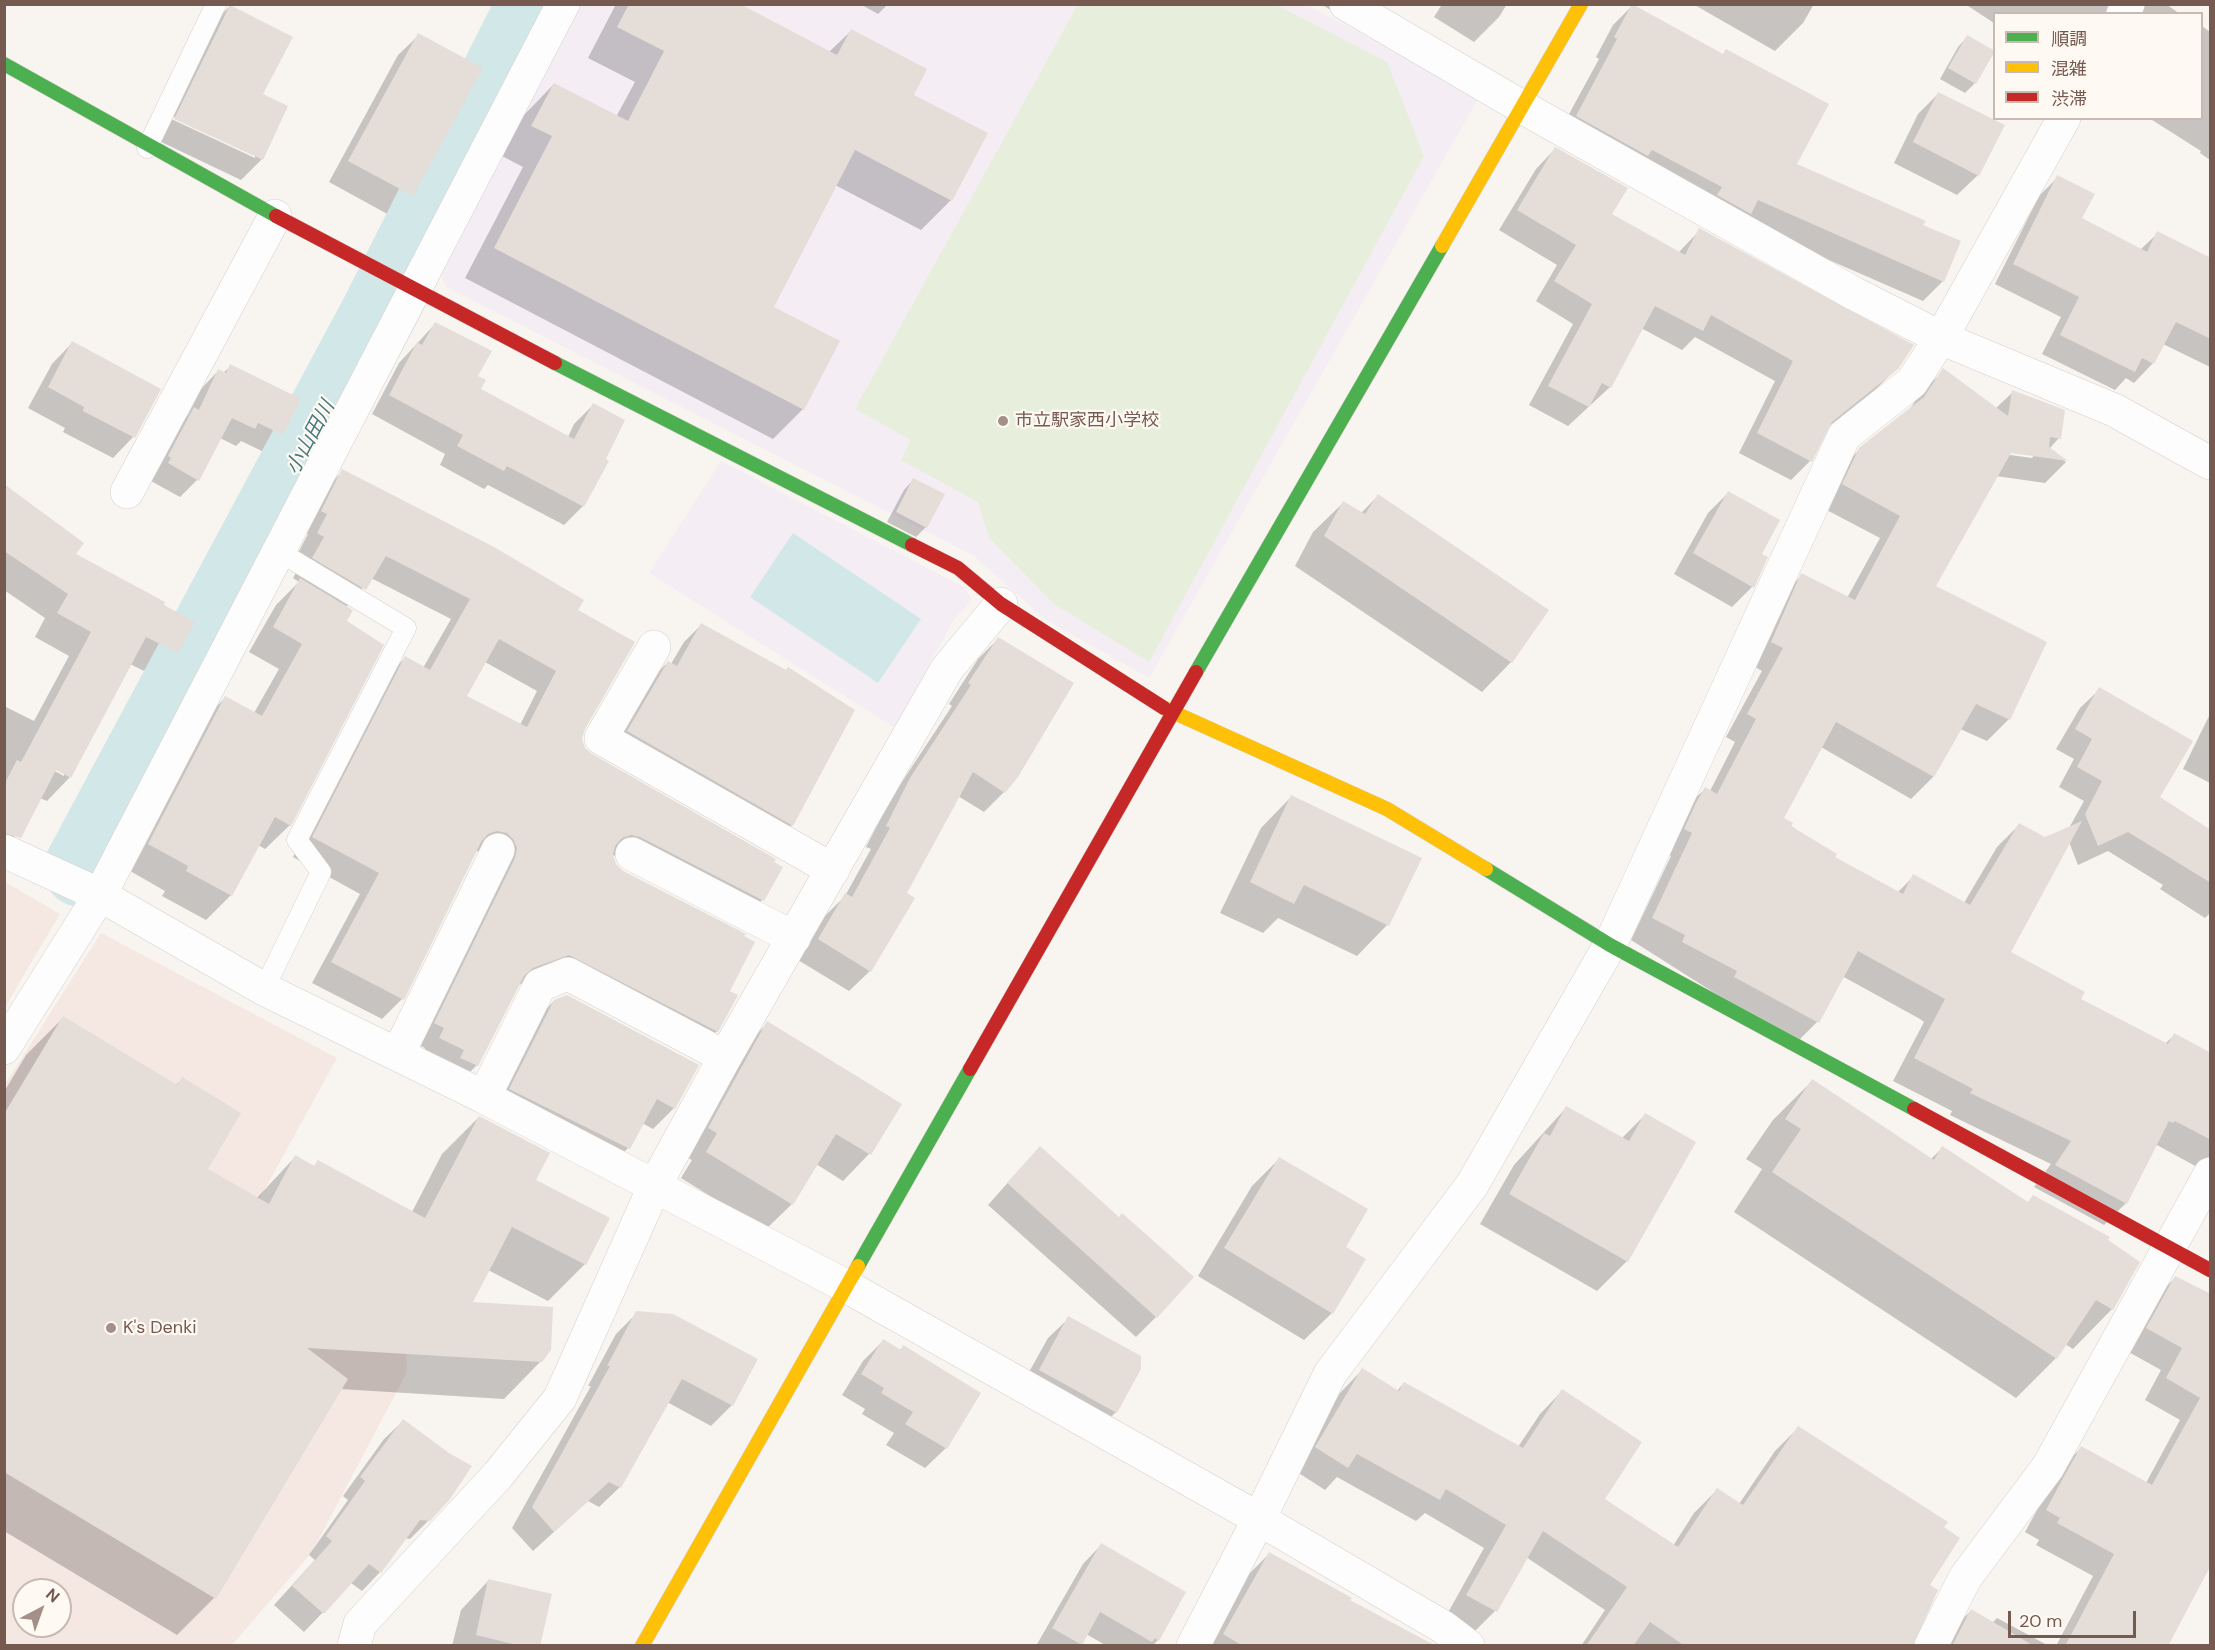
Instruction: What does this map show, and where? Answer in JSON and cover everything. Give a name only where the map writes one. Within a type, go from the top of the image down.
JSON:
[{"type":"street","points":[[4,1048],[100,895],[563,4]]},
{"type":"street","points":[[1346,4],[1522,107],[1855,294],[1941,338],[2114,410],[2211,464]]},
{"type":"street","points":[[642,1646],[1172,713],[1581,4]]},
{"type":"street","points":[[4,64],[147,148],[275,216],[958,568],[1000,604],[1172,713],[1386,809],[1610,945],[2211,1270]]},
{"type":"street","points":[[1193,1646],[1259,1519],[1330,1374],[1472,1185],[1610,945],[1844,436],[1912,382],[1941,338],[2063,120]]},
{"type":"street","points":[[127,492],[275,216]]},
{"type":"street","points":[[354,1646],[360,1624],[498,1475],[560,1398],[655,1185],[724,1057],[947,669],[1000,604]]},
{"type":"street","points":[[654,647],[601,738],[833,870]]},
{"type":"street","points":[[398,1054],[498,850]]},
{"type":"street","points":[[4,851],[100,895],[264,988],[484,1097],[846,1286],[1259,1519],[1443,1627],[1468,1646]]},
{"type":"street","points":[[632,854],[794,938]]},
{"type":"street","points":[[484,1097],[540,985],[568,974],[724,1057]]},
{"type":"street","points":[[1931,1646],[1965,1578],[2048,1467],[2211,1174]]},
{"type":"lane","points":[[147,148],[216,4]]},
{"type":"lane","points":[[264,988],[321,873],[297,840],[406,628],[278,551]]},
{"type":"shaded area","name":"市立駅家西小学校","points":[[581,5],[1307,5],[1479,97],[1149,678],[1046,620],[974,556],[446,287],[439,269]]},
{"type":"shaded area","points":[[721,461],[964,587],[972,600],[953,621],[895,728],[649,573]]},
{"type":"shaded area","points":[[793,533],[921,619],[878,683],[750,597]]},
{"type":"shaded area","points":[[5,882],[60,914],[5,1007]]},
{"type":"shaded area","points":[[101,933],[337,1058],[250,1216],[405,1294],[407,1372],[312,1552],[232,1645],[5,1645],[4,1086]]},
{"type":"green space","points":[[1078,4],[1277,5],[1387,62],[1424,156],[1149,662],[1054,604],[989,538],[978,502],[901,460],[911,440],[855,409]]},
{"type":"building","points":[[629,4],[740,4],[837,55],[851,29],[927,69],[914,95],[988,133],[952,201],[855,150],[774,307],[840,341],[804,410],[494,248],[552,136],[531,126],[554,83],[628,121],[664,51],[617,27]]},
{"type":"building","points":[[1632,4],[1723,54],[1726,49],[1829,104],[1797,164],[1926,221],[1923,225],[1961,241],[1944,282],[1758,200],[1751,214],[1717,195],[1722,187],[1652,150],[1648,156],[1576,116],[1617,39],[1614,37]]},
{"type":"building","points":[[230,5],[293,37],[263,94],[288,106],[263,160],[174,119]]},
{"type":"building","points":[[418,33],[483,68],[413,196],[348,161]]},
{"type":"building","points":[[1967,35],[1993,50],[1993,54],[1976,84],[1948,68]]},
{"type":"building","points":[[1938,92],[2005,125],[1979,176],[1913,142]]},
{"type":"building","points":[[1555,147],[1628,188],[1612,214],[1685,255],[1699,228],[1914,345],[1898,369],[1832,422],[1812,462],[1757,433],[1793,361],[1711,315],[1703,331],[1655,306],[1611,388],[1602,383],[1589,407],[1548,386],[1592,304],[1554,281],[1576,245],[1517,210]]},
{"type":"building","points":[[2057,175],[2095,194],[2082,218],[2147,252],[2157,231],[2211,258],[2211,339],[2176,322],[2154,364],[2142,358],[2135,372],[2060,335],[2079,297],[2013,264]]},
{"type":"building","points":[[435,322],[492,351],[478,376],[486,380],[481,389],[574,439],[593,403],[625,420],[606,459],[609,461],[584,507],[507,466],[504,471],[457,446],[463,435],[389,395],[417,342],[422,345]]},
{"type":"building","points":[[72,341],[161,389],[135,438],[83,411],[84,407],[48,387]]},
{"type":"building","points":[[230,364],[301,399],[283,435],[258,423],[255,429],[232,418],[199,481],[168,463],[171,458],[168,456],[194,407],[199,410],[218,369],[226,373]]},
{"type":"building","points":[[1943,368],[2008,416],[2012,390],[2065,410],[2061,439],[2050,437],[2049,447],[2068,461],[2011,453],[1936,586],[2047,642],[2010,720],[1976,704],[1934,777],[1836,722],[1784,818],[1793,823],[1791,826],[1837,854],[1835,857],[1903,894],[1913,874],[1970,905],[2019,823],[2045,837],[2082,821],[2011,952],[2085,992],[2081,999],[2168,1044],[2174,1033],[2211,1053],[2211,1140],[2175,1121],[2173,1123],[2169,1121],[2127,1204],[2055,1165],[2071,1141],[1970,1093],[1973,1089],[1914,1058],[1945,999],[1858,951],[1819,1023],[1734,977],[1737,971],[1682,942],[1685,935],[1652,918],[1692,833],[1684,829],[1696,803],[1705,787],[1717,794],[1756,719],[1747,714],[1783,648],[1771,642],[1801,573],[1855,600],[1900,516],[1842,484],[1859,448],[1924,397]]},
{"type":"building","points":[[342,469],[494,547],[584,600],[578,610],[635,642],[585,729],[582,739],[585,748],[776,859],[774,862],[783,867],[764,901],[640,837],[631,835],[622,838],[615,846],[613,855],[616,864],[623,871],[746,934],[744,936],[755,942],[730,991],[738,995],[718,1032],[569,955],[533,968],[524,976],[478,1066],[460,1058],[464,1050],[439,1038],[444,1028],[434,1023],[515,858],[517,848],[513,839],[507,833],[497,831],[488,834],[481,842],[404,1000],[331,962],[379,873],[312,837],[405,656],[430,670],[470,599],[386,556],[366,590],[312,558],[324,537],[317,533],[327,514],[321,511]],"holes":[[[499,639],[556,671],[527,727],[467,696]]]},
{"type":"building","points":[[913,478],[945,494],[927,528],[896,512]]},
{"type":"building","points":[[4,484],[84,543],[76,554],[165,602],[164,605],[195,622],[178,653],[146,637],[71,778],[56,770],[21,838],[4,833],[4,785],[17,760],[21,762],[91,632],[57,613],[68,594],[4,551]]},
{"type":"building","points":[[1728,491],[1780,520],[1762,554],[1768,557],[1754,588],[1693,553]]},
{"type":"building","points":[[1378,494],[1549,610],[1512,663],[1324,536],[1343,501],[1365,514]]},
{"type":"building","points":[[300,578],[353,610],[347,621],[384,645],[291,826],[275,817],[232,896],[186,871],[188,866],[148,844],[225,696],[262,716],[302,644],[273,627]]},
{"type":"building","points":[[701,623],[786,670],[788,667],[855,710],[793,826],[627,731],[668,661],[677,666]]},
{"type":"building","points":[[998,637],[1074,683],[1018,777],[1005,793],[973,772],[907,893],[915,898],[871,972],[818,939],[845,893],[852,897],[890,828],[886,826],[910,778],[971,685],[968,683]]},
{"type":"building","points":[[2099,687],[2193,741],[2160,797],[2211,830],[2211,883],[2128,832],[2098,846],[2085,814],[2102,781],[2077,767],[2092,739],[2075,729]]},
{"type":"building","points":[[1291,795],[1422,858],[1389,926],[1304,885],[1294,904],[1250,882]]},
{"type":"building","points":[[567,995],[699,1065],[675,1109],[657,1099],[630,1149],[509,1089],[554,1000]]},
{"type":"building","points":[[63,1016],[177,1085],[182,1077],[241,1113],[208,1169],[269,1204],[295,1155],[314,1166],[318,1160],[425,1218],[479,1116],[550,1153],[536,1180],[610,1218],[586,1265],[512,1227],[473,1302],[553,1307],[551,1350],[542,1362],[307,1348],[348,1379],[216,1599],[4,1472],[4,1114]]},
{"type":"building","points":[[767,1021],[902,1104],[871,1155],[836,1134],[793,1205],[706,1152],[717,1133],[708,1128]]},
{"type":"building","points":[[1812,1079],[1934,1160],[1942,1146],[2028,1202],[2033,1195],[2110,1237],[2108,1240],[2140,1262],[2113,1310],[2096,1300],[2057,1359],[1772,1172],[1801,1129],[1785,1119]]},
{"type":"building","points":[[1566,1106],[1629,1141],[1645,1113],[1696,1142],[1628,1262],[1509,1194],[1544,1133],[1550,1136]]},
{"type":"building","points":[[1040,1146],[1119,1217],[1122,1213],[1194,1277],[1157,1318],[1007,1183]]},
{"type":"building","points":[[1279,1157],[1368,1209],[1346,1247],[1366,1259],[1333,1314],[1224,1248]]},
{"type":"building","points":[[2175,1276],[2211,1294],[2211,1565],[2168,1646],[2065,1646],[2114,1554],[2057,1523],[2060,1518],[2046,1510],[2062,1480],[2081,1446],[2152,1485],[2200,1398],[2166,1378],[2182,1348],[2146,1328]]},
{"type":"building","points":[[636,1311],[673,1314],[758,1359],[733,1406],[682,1379],[621,1488],[609,1482],[554,1532],[532,1507],[610,1366],[607,1366]]},
{"type":"building","points":[[1068,1316],[1141,1356],[1141,1369],[1117,1413],[1039,1370]]},
{"type":"building","points":[[883,1339],[901,1350],[903,1345],[981,1393],[947,1449],[905,1424],[913,1412],[881,1393],[884,1388],[861,1374]]},
{"type":"building","points":[[1362,1368],[1399,1391],[1404,1382],[1523,1448],[1562,1389],[1642,1442],[1605,1499],[1678,1547],[1717,1488],[1743,1505],[1798,1426],[1948,1522],[1944,1527],[1960,1538],[1930,1585],[1938,1590],[1913,1646],[1685,1646],[1650,1622],[1633,1646],[1586,1646],[1627,1587],[1543,1531],[1497,1612],[1466,1595],[1506,1525],[1446,1489],[1440,1500],[1357,1454],[1348,1468],[1315,1447]]},
{"type":"building","points":[[403,1419],[449,1453],[472,1466],[450,1499],[430,1521],[420,1520],[381,1573],[369,1564],[324,1614],[292,1586],[332,1541],[326,1536],[365,1481],[360,1477]]},
{"type":"building","points":[[1101,1543],[1186,1592],[1159,1641],[1155,1638],[1152,1642],[1100,1612],[1082,1645],[1052,1628]]},
{"type":"building","points":[[1269,1552],[1352,1598],[1350,1600],[1436,1646],[1243,1646],[1223,1634]]},
{"type":"building","points":[[488,1579],[552,1594],[540,1646],[521,1646],[476,1635]]},
{"type":"building","points":[[1971,1609],[2034,1646],[1952,1646]]},
{"type":"waterway","name":"小山田川","points":[[81,869],[379,313],[535,4]]},
{"type":"traffic: fast","points":[[4,64],[276,216]]},
{"type":"traffic: fast","points":[[1196,672],[1442,246]]},
{"type":"traffic: fast","points":[[555,363],[912,545]]},
{"type":"traffic: fast","points":[[1486,869],[1610,945],[1914,1109]]},
{"type":"traffic: fast","points":[[858,1266],[970,1069]]},
{"type":"traffic: slow","points":[[1442,246],[1581,4]]},
{"type":"traffic: slow","points":[[1164,708],[1387,809],[1486,869]]},
{"type":"traffic: slow","points":[[642,1646],[858,1266]]},
{"type":"traffic: jam","points":[[276,216],[555,363]]},
{"type":"traffic: jam","points":[[912,545],[958,568],[1001,604],[1164,708]]},
{"type":"traffic: jam","points":[[970,1069],[1196,672]]},
{"type":"traffic: jam","points":[[1914,1109],[2210,1270]]},
{"type":"place","name":"市立駅家西小学校","points":[[1003,421]]},
{"type":"place","name":"K's Denki","points":[[111,1328]]}]
